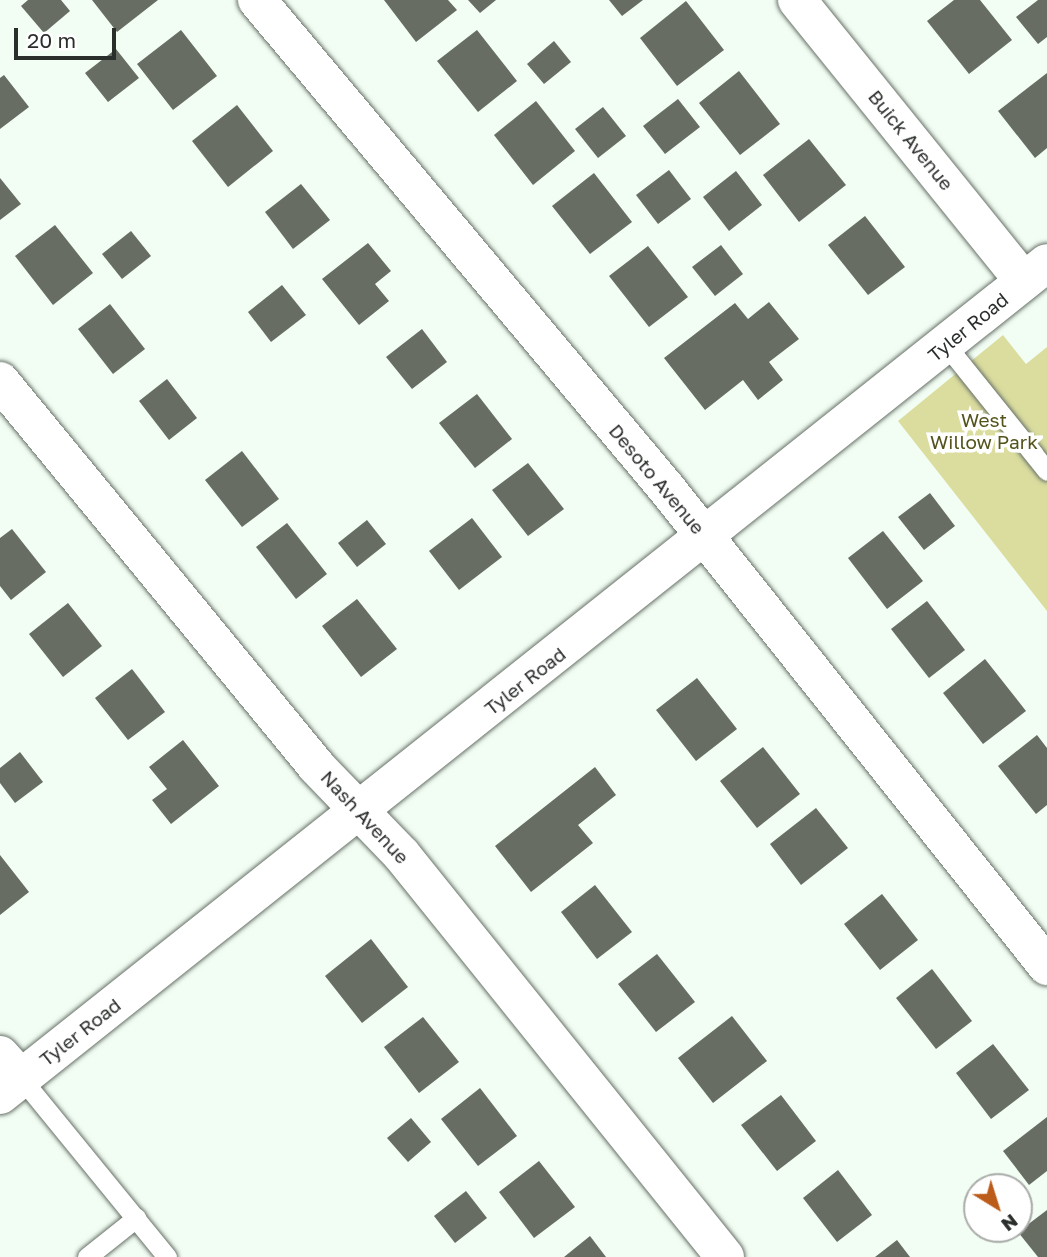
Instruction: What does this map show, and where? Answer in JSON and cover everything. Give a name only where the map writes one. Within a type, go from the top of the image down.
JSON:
[{"type":"street","name":"Desoto Avenue","points":[[257,0],[706,537],[1047,965]]},
{"type":"street","name":"Buick Avenue","points":[[797,0],[1035,272]]},
{"type":"street","name":"Tyler Road","points":[[7,1076],[360,811],[1035,272]]},
{"type":"street","name":"Nash Avenue","points":[[0,381],[316,766],[401,854],[725,1257]]},
{"type":"lane","points":[[946,345],[1047,471]]},
{"type":"lane","points":[[7,1076],[167,1257]]},
{"type":"lane","points":[[87,1257],[136,1219]]},
{"type":"green space","name":"West Willow Park","points":[[1003,335],[1026,364],[1047,347],[1047,611],[898,421]]},
{"type":"building","points":[[28,0],[61,0],[70,11],[44,33],[21,6]]},
{"type":"building","points":[[92,0],[158,0],[117,32]]},
{"type":"building","points":[[384,0],[448,0],[457,10],[416,42]]},
{"type":"building","points":[[468,0],[496,0],[480,13]]},
{"type":"building","points":[[609,0],[643,0],[622,16]]},
{"type":"building","points":[[954,0],[980,0],[1012,40],[969,74],[927,21]]},
{"type":"building","points":[[1038,0],[1047,0],[1047,37],[1038,44],[1016,17]]},
{"type":"building","points":[[686,1],[724,50],[677,86],[640,38]]},
{"type":"building","points":[[181,30],[217,76],[173,110],[137,64]]},
{"type":"building","points":[[477,30],[517,81],[478,112],[437,61]]},
{"type":"building","points":[[554,41],[571,62],[544,84],[527,64]]},
{"type":"building","points":[[116,49],[139,78],[108,102],[85,73]]},
{"type":"building","points":[[739,71],[780,124],[740,155],[699,103]]},
{"type":"building","points":[[1047,73],[1047,148],[1035,158],[998,111]]},
{"type":"building","points":[[4,75],[29,107],[0,129],[0,78]]},
{"type":"building","points":[[678,99],[700,127],[665,154],[643,126]]},
{"type":"building","points":[[536,101],[575,151],[533,185],[494,135]]},
{"type":"building","points":[[237,105],[273,151],[228,187],[192,141]]},
{"type":"building","points":[[603,107],[626,136],[598,158],[575,129]]},
{"type":"building","points":[[809,139],[846,185],[799,222],[763,175]]},
{"type":"building","points":[[669,170],[691,199],[658,224],[636,195]]},
{"type":"building","points":[[736,171],[762,205],[729,231],[703,197]]},
{"type":"building","points":[[594,173],[632,222],[590,254],[552,206]]},
{"type":"building","points":[[0,178],[21,204],[0,220]]},
{"type":"building","points":[[301,184],[330,220],[293,249],[265,212]]},
{"type":"building","points":[[865,216],[905,267],[868,295],[828,245]]},
{"type":"building","points":[[55,225],[93,273],[53,305],[15,256]]},
{"type":"building","points":[[131,231],[151,256],[122,279],[102,254]]},
{"type":"building","points":[[368,243],[391,271],[375,284],[389,301],[359,325],[322,279]]},
{"type":"building","points":[[721,245],[743,274],[715,296],[692,267]]},
{"type":"building","points":[[648,246],[688,297],[649,327],[609,276]]},
{"type":"building","points":[[282,285],[306,315],[271,342],[248,312]]},
{"type":"building","points":[[769,302],[799,339],[769,362],[783,380],[758,400],[743,380],[705,410],[664,358],[735,303],[748,319]]},
{"type":"building","points":[[110,304],[145,349],[113,374],[78,329]]},
{"type":"building","points":[[422,329],[447,362],[412,389],[386,357]]},
{"type":"building","points":[[167,379],[197,418],[169,440],[139,401]]},
{"type":"building","points":[[477,394],[512,439],[475,468],[439,423]]},
{"type":"building","points":[[242,451],[279,499],[242,527],[205,480]]},
{"type":"building","points":[[528,463],[564,509],[528,536],[492,490]]},
{"type":"building","points":[[930,493],[955,526],[924,550],[898,517]]},
{"type":"building","points":[[472,518],[502,557],[459,590],[429,551]]},
{"type":"building","points":[[367,520],[386,544],[357,567],[338,543]]},
{"type":"building","points":[[287,523],[327,574],[296,599],[256,547]]},
{"type":"building","points":[[12,529],[46,572],[11,600],[0,586],[0,538]]},
{"type":"building","points":[[883,531],[923,581],[887,609],[848,558]]},
{"type":"building","points":[[357,599],[397,649],[361,677],[322,626]]},
{"type":"building","points":[[927,601],[965,650],[929,678],[891,629]]},
{"type":"building","points":[[68,603],[102,646],[63,677],[29,634]]},
{"type":"building","points":[[985,659],[1026,711],[983,744],[943,693]]},
{"type":"building","points":[[132,669],[165,712],[128,740],[95,698]]},
{"type":"building","points":[[697,678],[737,729],[696,761],[656,710]]},
{"type":"building","points":[[1037,735],[1047,748],[1047,805],[1036,814],[998,766]]},
{"type":"building","points":[[183,740],[219,786],[171,824],[152,800],[167,789],[149,767]]},
{"type":"building","points":[[763,747],[800,794],[757,828],[720,781]]},
{"type":"building","points":[[20,752],[43,782],[15,803],[0,783],[0,768]]},
{"type":"building","points":[[595,767],[616,795],[578,825],[593,843],[531,892],[495,846]]},
{"type":"building","points":[[816,808],[848,848],[801,885],[770,844]]},
{"type":"building","points":[[0,855],[29,892],[0,915]]},
{"type":"building","points":[[595,885],[632,932],[597,959],[561,912]]},
{"type":"building","points":[[882,894],[918,940],[880,970],[844,924]]},
{"type":"building","points":[[371,939],[408,987],[362,1023],[325,976]]},
{"type":"building","points":[[657,954],[695,1002],[656,1032],[618,984]]},
{"type":"building","points":[[932,969],[972,1021],[936,1049],[896,998]]},
{"type":"building","points":[[732,1016],[767,1061],[713,1103],[678,1058]]},
{"type":"building","points":[[423,1017],[459,1062],[419,1093],[384,1047]]},
{"type":"building","points":[[993,1044],[1029,1090],[991,1119],[956,1073]]},
{"type":"building","points":[[480,1088],[517,1136],[478,1166],[441,1119]]},
{"type":"building","points":[[781,1095],[816,1141],[777,1171],[741,1125]]},
{"type":"building","points":[[1047,1117],[1047,1171],[1033,1182],[1033,1173],[1020,1173],[1003,1151]]},
{"type":"building","points":[[411,1118],[431,1142],[408,1162],[387,1138]]},
{"type":"building","points":[[539,1161],[575,1207],[534,1238],[499,1192]]},
{"type":"building","points":[[838,1170],[872,1215],[837,1242],[803,1198]]},
{"type":"building","points":[[466,1191],[487,1218],[455,1243],[434,1216]]},
{"type":"building","points":[[1047,1210],[1047,1257],[1038,1257],[1027,1243],[1033,1243],[1033,1221]]},
{"type":"building","points":[[590,1236],[606,1257],[564,1257]]},
{"type":"building","points":[[897,1240],[910,1257],[875,1257]]}]
